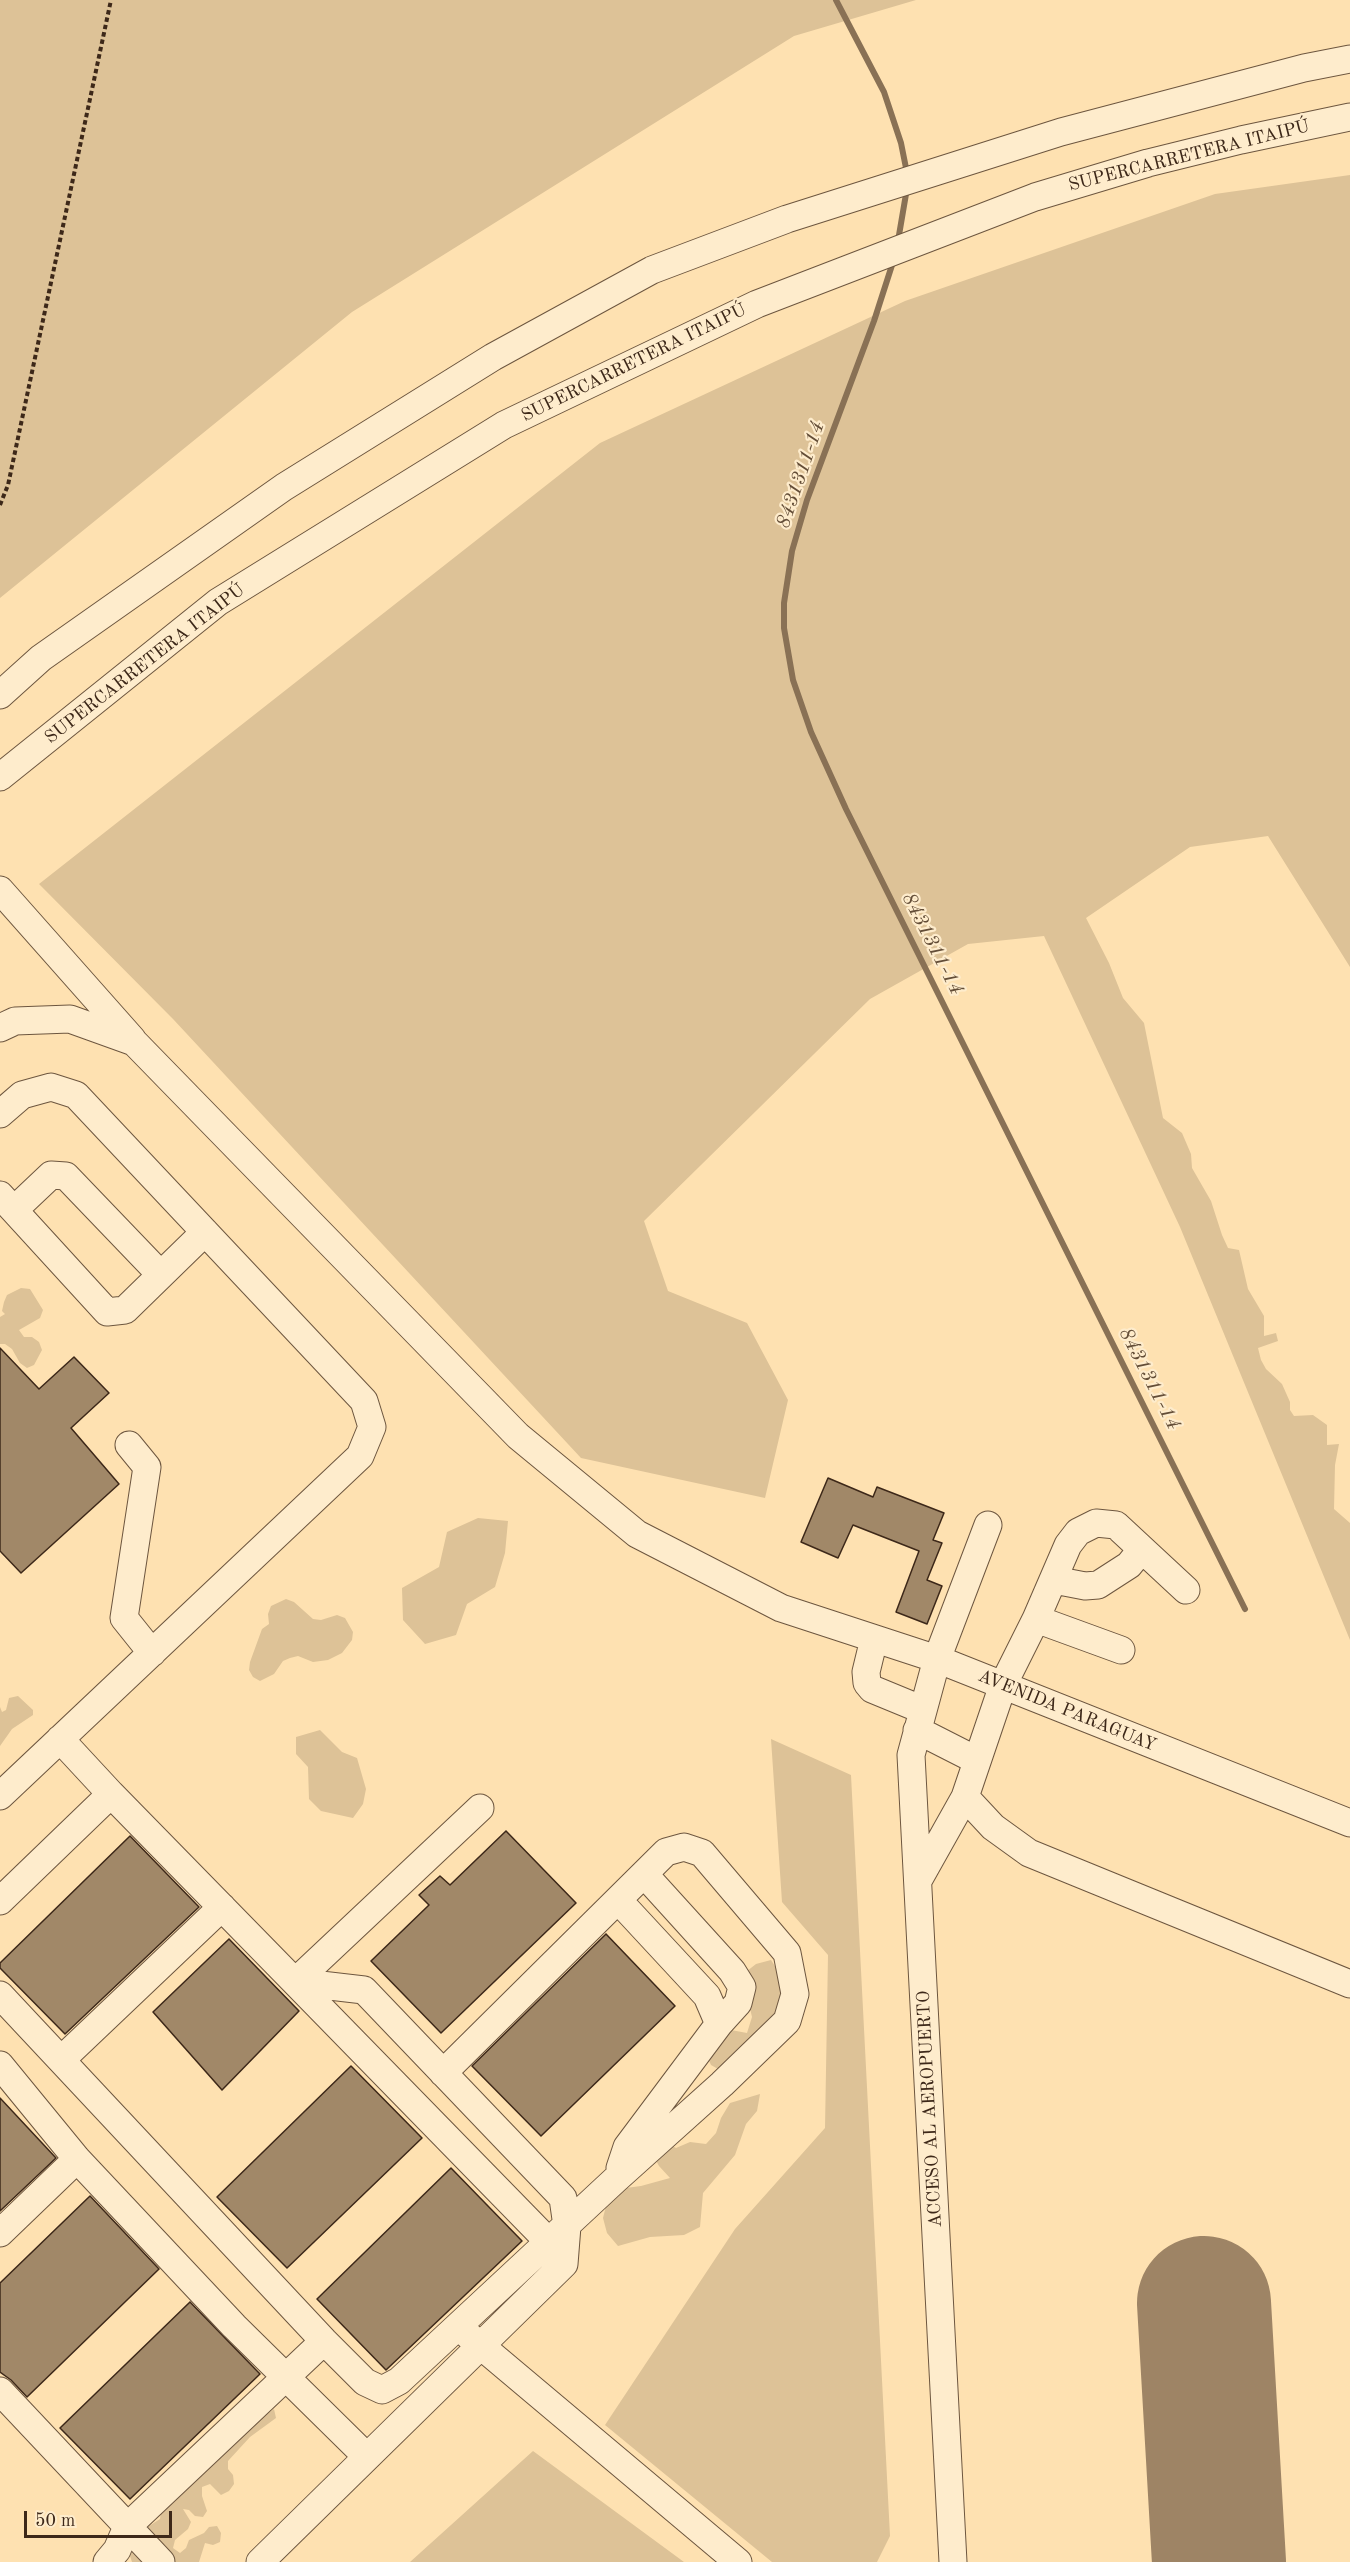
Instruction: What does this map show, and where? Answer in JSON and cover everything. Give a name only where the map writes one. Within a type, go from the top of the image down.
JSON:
[{"type":"street","points":[[0,696],[41,658],[284,487],[493,357],[652,270],[787,219],[1061,132],[1304,68],[1350,59]]},
{"type":"street","name":"SUPERCARRETERA ITAIPÚ","points":[[0,777],[218,602],[504,425],[757,304],[1035,197],[1160,160],[1350,117]]},
{"type":"street","name":"AVENIDA PARAGUAY","points":[[0,890],[134,1042],[518,1436],[637,1534],[781,1608],[937,1659],[1350,1823]]},
{"type":"street","points":[[0,1028],[15,1021],[70,1019],[134,1042]]},
{"type":"street","points":[[0,1114],[22,1095],[51,1087],[76,1095],[364,1401],[372,1427],[360,1456],[0,1796]]},
{"type":"street","points":[[161,1275],[66,1176],[51,1175],[7,1203],[107,1312],[125,1310],[161,1275],[205,1232]]},
{"type":"street","points":[[129,1445],[147,1467],[124,1618],[152,1653]]},
{"type":"street","points":[[919,1879],[965,1797],[1003,1685],[1054,1580],[1058,1564],[1078,1532],[1096,1523],[1116,1525],[1185,1590]]},
{"type":"street","name":"ACCESO AL AEROPUERTO","points":[[952,2562],[911,1755],[937,1659],[988,1525]]},
{"type":"street","points":[[1054,1580],[1085,1586],[1098,1585],[1129,1565],[1142,1550]]},
{"type":"street","points":[[1036,1619],[1121,1650]]},
{"type":"street","points":[[874,1639],[866,1672],[867,1683],[872,1689],[976,1760]]},
{"type":"street","points":[[60,1739],[295,1982],[558,2234]]},
{"type":"street","points":[[0,1901],[111,1794]]},
{"type":"street","points":[[965,1797],[993,1827],[1029,1853],[1350,1984]]},
{"type":"street","points":[[295,1982],[480,1808]]},
{"type":"street","points":[[0,1995],[324,2341],[365,2382],[382,2390],[399,2381],[722,2084],[787,2021],[795,1994],[787,1953],[702,1853],[684,1846],[666,1852],[443,2073]]},
{"type":"street","points":[[615,2180],[627,2147],[719,2024],[738,2003],[742,1987],[732,1971],[644,1874]]},
{"type":"street","points":[[618,1900],[706,1996],[719,2024]]},
{"type":"street","points":[[61,2060],[222,1907]]},
{"type":"street","points":[[260,2562],[564,2264],[558,2234],[563,2198],[364,1990],[295,1982]]},
{"type":"street","points":[[698,2052],[722,2084]]},
{"type":"street","points":[[0,2065],[77,2159],[234,2326],[366,2456]]},
{"type":"street","points":[[0,2234],[77,2159]]},
{"type":"street","points":[[458,2327],[738,2562]]},
{"type":"street","points":[[107,2562],[117,2550],[127,2527],[324,2341]]},
{"type":"street","points":[[0,2391],[161,2562]]},
{"type":"path","points":[[0,505],[8,485],[111,0]]},
{"type":"shaded area","points":[[0,0],[916,0],[794,36],[352,312],[0,598]]},
{"type":"shaded area","points":[[1350,175],[1350,967],[1268,836],[1190,847],[1086,918],[1109,963],[1123,998],[1144,1023],[1163,1118],[1182,1133],[1191,1154],[1192,1168],[1211,1201],[1228,1248],[1239,1250],[1248,1289],[1264,1316],[1264,1336],[1276,1333],[1278,1341],[1258,1348],[1261,1360],[1266,1369],[1282,1384],[1294,1416],[1313,1415],[1327,1425],[1327,1445],[1339,1444],[1335,1465],[1334,1509],[1350,1523],[1350,1640],[1180,1227],[1044,936],[968,944],[870,999],[644,1221],[668,1291],[747,1323],[788,1400],[765,1498],[581,1458],[173,1019],[39,884],[600,443],[905,301],[1215,194]]},
{"type":"shaded area","points":[[21,1288],[30,1289],[43,1310],[40,1318],[19,1330],[24,1337],[32,1337],[39,1342],[42,1350],[34,1365],[27,1368],[20,1363],[12,1349],[5,1344],[0,1344],[0,1317],[5,1314],[2,1311],[4,1302],[7,1295]]},
{"type":"shaded area","points":[[478,1518],[508,1521],[505,1553],[495,1587],[467,1604],[456,1635],[425,1644],[403,1620],[402,1588],[439,1567],[447,1532]]},
{"type":"shaded area","points":[[286,1599],[294,1602],[313,1619],[321,1620],[337,1615],[345,1618],[353,1632],[352,1640],[342,1653],[328,1660],[313,1662],[298,1656],[283,1661],[274,1674],[260,1681],[253,1677],[249,1670],[250,1662],[262,1629],[269,1624],[268,1614],[271,1606]]},
{"type":"shaded area","points":[[18,1696],[33,1710],[33,1715],[12,1729],[0,1746],[0,1707],[2,1712],[6,1710],[9,1698]]},
{"type":"shaded area","points":[[320,1730],[342,1752],[357,1758],[366,1789],[363,1804],[353,1818],[321,1811],[309,1799],[308,1767],[296,1754],[296,1737]]},
{"type":"shaded area","points":[[771,1739],[851,1775],[890,2536],[877,2562],[772,2562],[605,2425],[735,2229],[825,2128],[828,1955],[782,1902]]},
{"type":"shaded area","points":[[771,1960],[780,1974],[789,2005],[725,2073],[711,2065],[704,2050],[731,2030],[747,2033],[752,2017],[742,1975],[756,1964]]},
{"type":"shaded area","points":[[760,2094],[757,2111],[746,2124],[735,2155],[703,2193],[700,2227],[684,2235],[650,2237],[618,2246],[607,2233],[603,2218],[607,2202],[618,2189],[641,2186],[670,2178],[659,2166],[651,2151],[663,2141],[676,2148],[690,2142],[706,2144],[716,2133],[721,2118],[730,2103]]},
{"type":"shaded area","points":[[274,2409],[276,2418],[250,2437],[228,2461],[228,2469],[233,2475],[234,2484],[229,2491],[221,2495],[210,2484],[202,2487],[202,2496],[207,2511],[203,2517],[195,2516],[189,2510],[183,2509],[191,2522],[188,2529],[175,2540],[173,2548],[180,2553],[186,2548],[189,2540],[204,2533],[209,2527],[217,2526],[221,2533],[220,2542],[213,2545],[205,2543],[199,2562],[154,2562],[147,2556],[142,2562],[132,2562],[130,2556],[146,2528],[160,2519],[161,2511],[174,2502],[184,2488],[240,2435]]},
{"type":"shaded area","points":[[533,2451],[684,2562],[410,2562]]},
{"type":"building","points":[[0,1348],[39,1389],[74,1357],[109,1393],[71,1428],[119,1484],[21,1573],[0,1551]]},
{"type":"building","points":[[828,1478],[873,1497],[877,1487],[944,1513],[933,1540],[942,1543],[927,1580],[942,1586],[927,1624],[896,1612],[919,1551],[853,1525],[838,1558],[801,1542]]},
{"type":"building","points":[[506,1831],[576,1903],[441,2033],[371,1961],[429,1905],[419,1895],[440,1876],[450,1885]]},
{"type":"building","points":[[130,1836],[199,1907],[65,2034],[0,1968],[0,1963]]},
{"type":"building","points":[[606,1934],[675,2006],[541,2136],[472,2066]]},
{"type":"building","points":[[229,1939],[299,2011],[222,2090],[153,2012]]},
{"type":"building","points":[[351,2066],[422,2138],[287,2268],[217,2197]]},
{"type":"building","points":[[0,2098],[56,2158],[0,2211]]},
{"type":"building","points":[[451,2168],[522,2241],[386,2370],[317,2299]]},
{"type":"building","points":[[90,2196],[159,2269],[27,2397],[0,2372],[0,2283]]},
{"type":"building","points":[[190,2302],[260,2374],[130,2499],[60,2428]]},
{"type":"waterway","name":"8431311-14","points":[[836,0],[884,92],[901,143],[906,168]]},
{"type":"waterway","name":"8431311-14","points":[[898,241],[906,194]]},
{"type":"waterway","name":"8431311-14","points":[[893,262],[874,321],[807,500],[792,551],[784,603],[784,628],[793,680],[811,732],[846,809],[1245,1609]]},
{"type":"runway","points":[[1204,2303],[1219,2562]]}]
